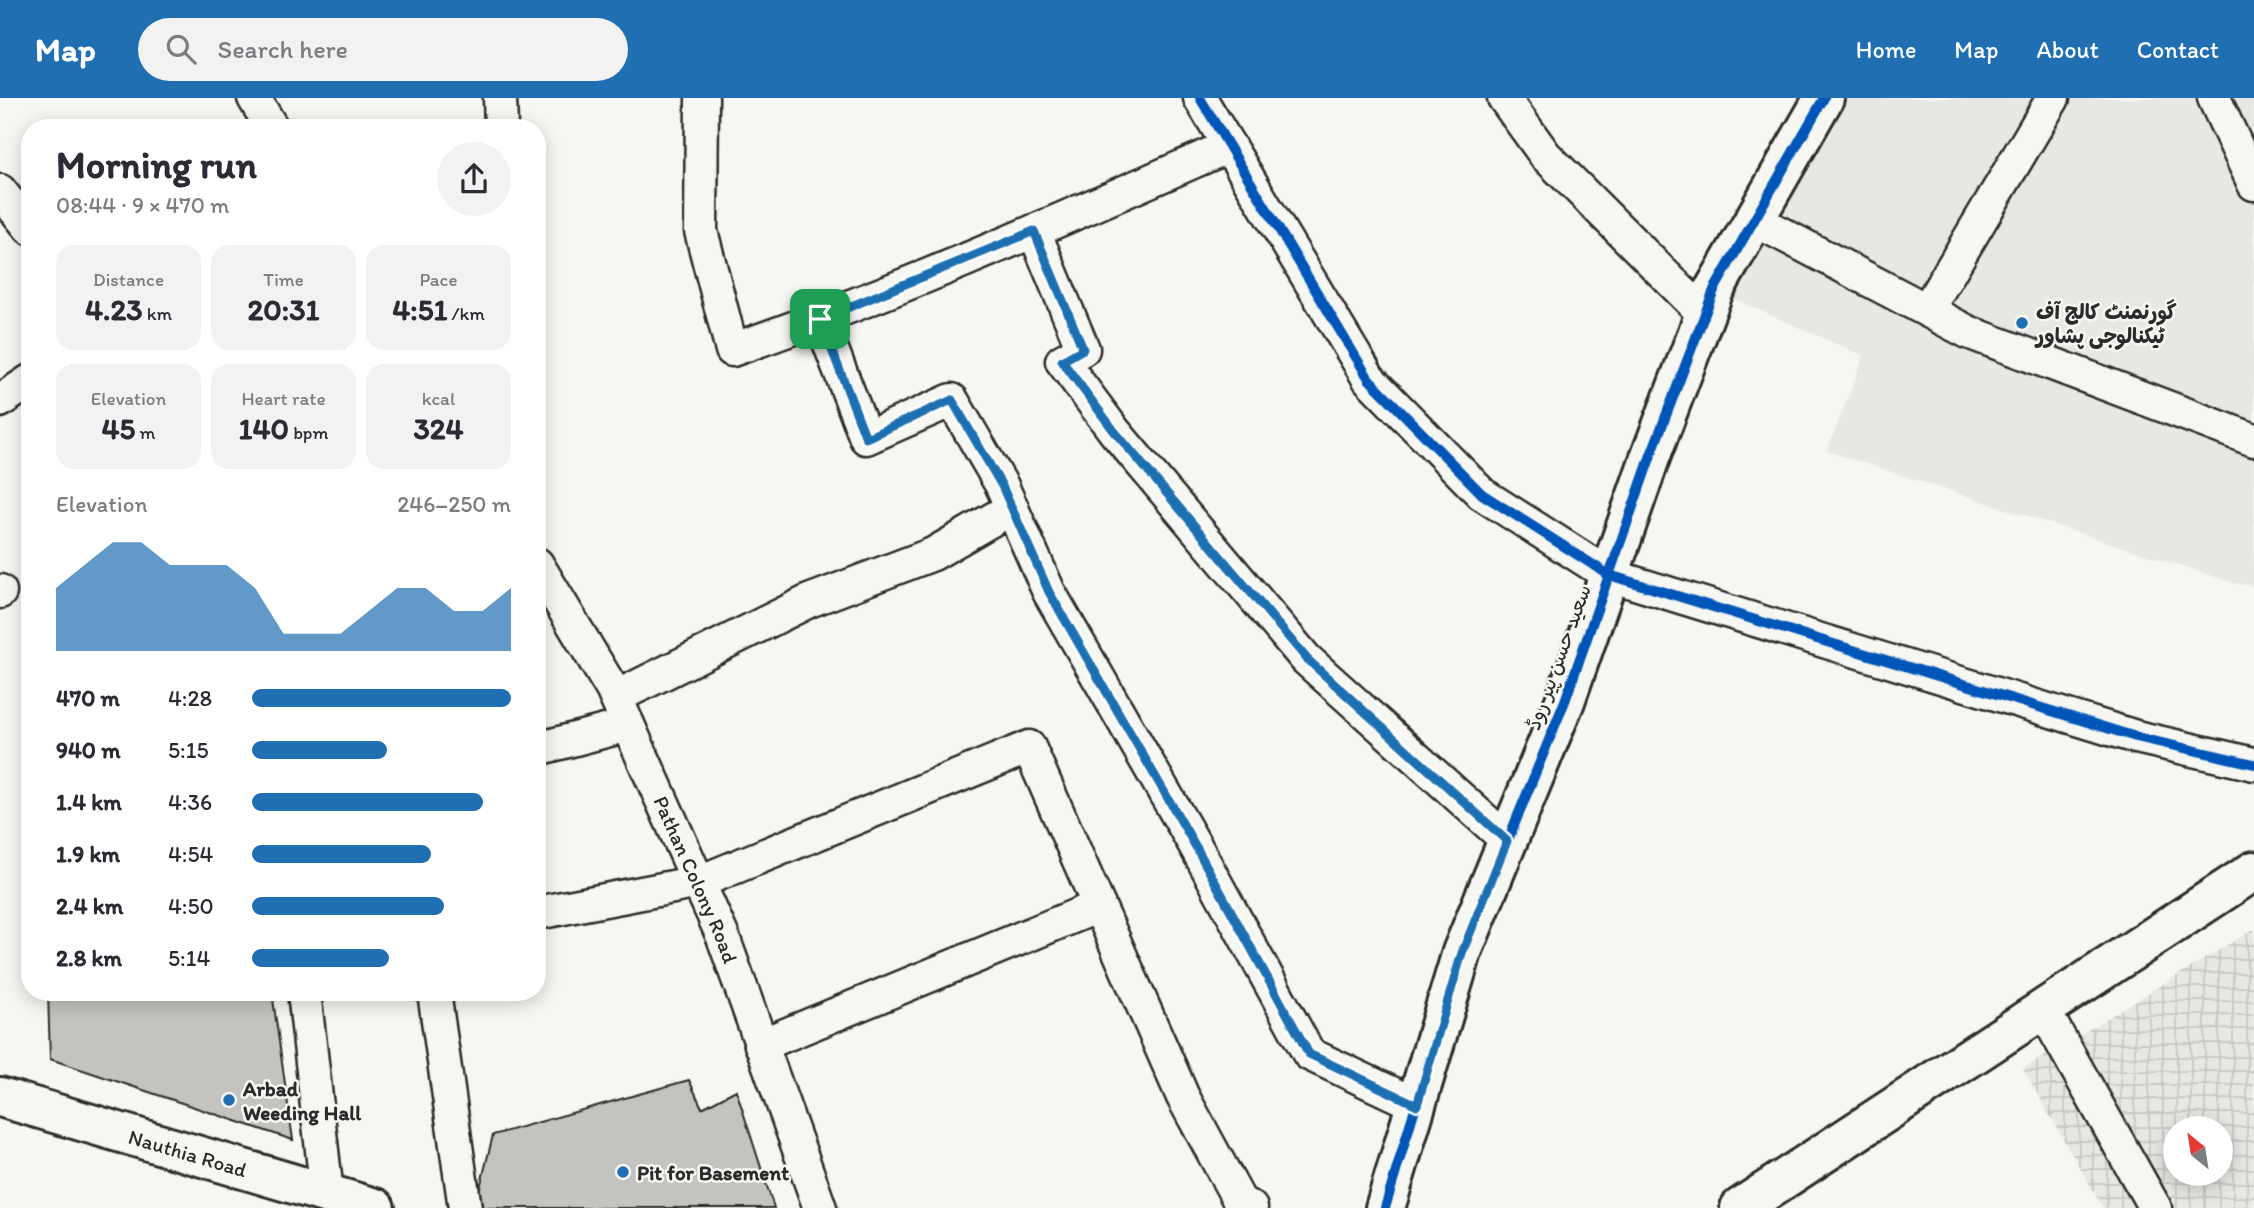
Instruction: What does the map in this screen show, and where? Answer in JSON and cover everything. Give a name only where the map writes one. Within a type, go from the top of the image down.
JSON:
[{"type":"street","points":[[254,98],[267,119]]},
{"type":"street","points":[[500,98],[501,119]]},
{"type":"street","points":[[702,98],[701,231],[732,350],[820,319],[1034,231],[1229,146]]},
{"type":"street","points":[[1200,98],[1369,379],[1482,494],[1609,575],[2136,737],[2254,764]]},
{"type":"street","points":[[1504,98],[1545,155],[1705,314]]},
{"type":"street","name":"سعید حسن پیر روڈ","points":[[1385,1208],[1462,953],[1564,701],[1651,454],[1714,290],[1824,98]]},
{"type":"street","points":[[1927,310],[2053,98]]},
{"type":"street","points":[[2214,98],[2254,184]]},
{"type":"street","points":[[0,191],[21,217]]},
{"type":"street","points":[[1755,220],[1968,332],[2254,440]]},
{"type":"street","points":[[1034,231],[1083,349],[1062,361],[1115,432],[1307,659],[1507,841]]},
{"type":"street","points":[[820,319],[866,438],[952,400],[1002,486],[1049,592],[1196,847],[1309,1054],[1417,1105]]},
{"type":"street","points":[[0,401],[21,388]]},
{"type":"street","points":[[546,746],[622,711],[809,601],[933,554],[1012,508]]},
{"type":"street","name":"Pathan Colony Road","points":[[546,580],[622,711],[723,937],[820,1208]]},
{"type":"street","points":[[546,911],[699,882],[1029,747],[1183,1097],[1240,1202],[1251,1208]]},
{"type":"street","points":[[1740,1208],[2254,871]]},
{"type":"street","points":[[761,1045],[1099,906]]},
{"type":"street","points":[[305,1001],[327,1194]]},
{"type":"street","points":[[435,1001],[465,1208]]},
{"type":"street","points":[[2043,1009],[2155,1208]]},
{"type":"street","name":"Nauthia Road","points":[[0,1097],[375,1208]]},
{"type":"shaded area","name":"گورنمنٹ کالج آف ٹیکنالوجی پشاور","points":[[1827,98],[2254,98],[2254,586],[2234,583],[1827,451],[1864,356],[1714,290]]},
{"type":"shaded area","points":[[2254,929],[2254,1208],[2103,1208],[2023,1069]]},
{"type":"building","name":"Arbad Weeding Hall","points":[[48,1001],[273,1001],[293,1140],[50,1059]]},
{"type":"building","name":"Pit for Basement","points":[[689,1080],[702,1108],[736,1090],[774,1208],[475,1208],[493,1135]]},
{"type":"cycle path","points":[[1200,98],[1369,379],[1482,494],[1609,575],[2136,737],[2254,764]]},
{"type":"cycle path","points":[[1385,1208],[1462,952],[1565,701],[1651,455],[1714,290],[1824,98]]},
{"type":"place","name":"گورنمنٹ کالج آف ٹیکنالوجی پشاور","points":[[2022,323]]},
{"type":"place","name":"Arbad Weeding Hall","points":[[229,1100]]},
{"type":"place","name":"Pit for Basement","points":[[623,1172]]},
{"type":"route","points":[[1034,231],[1083,349],[1062,361],[1115,432],[1307,659],[1507,841],[1462,953],[1417,1105],[1309,1054],[1196,847],[1049,592],[1002,486],[952,400],[866,438],[820,319],[1034,231]]}]
